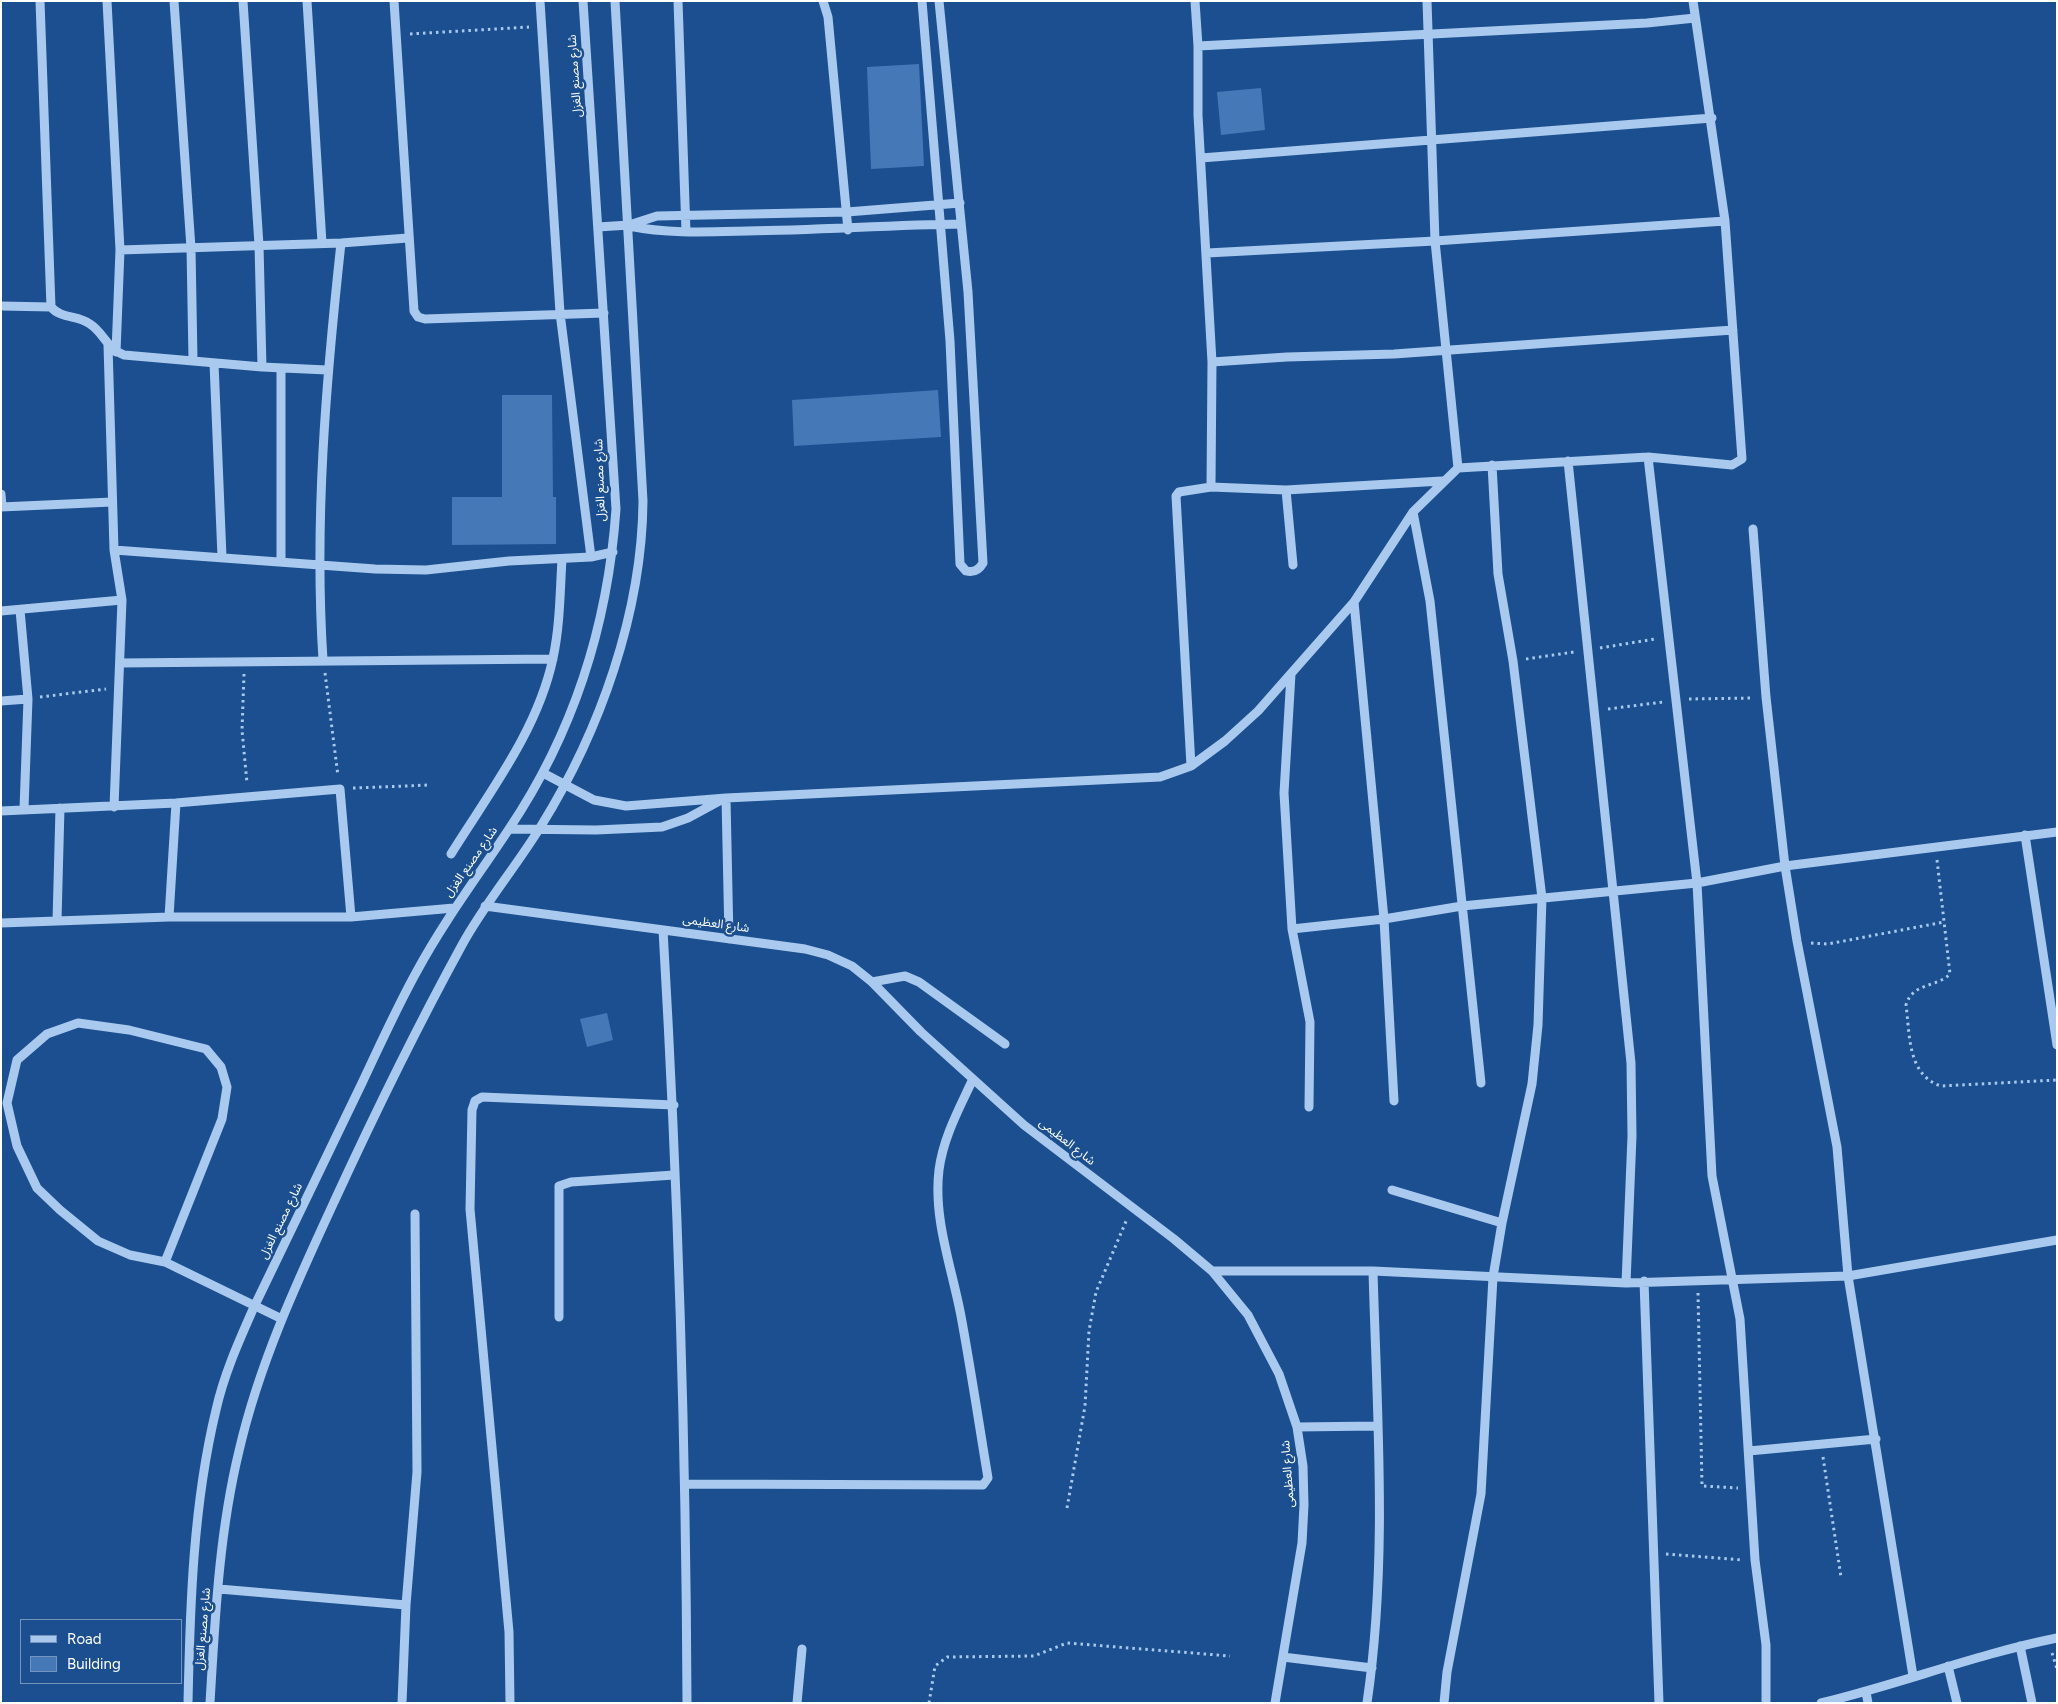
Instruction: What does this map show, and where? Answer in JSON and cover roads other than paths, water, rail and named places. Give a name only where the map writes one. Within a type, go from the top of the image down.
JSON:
[{"type":"street","points":[[40,1],[51,307],[58,314],[88,322],[116,352],[281,369],[327,370]]},
{"type":"street","points":[[107,1],[120,250],[116,352]]},
{"type":"street","points":[[174,1],[191,248],[193,360]]},
{"type":"street","points":[[243,1],[259,245],[262,367]]},
{"type":"street","points":[[307,1],[322,243]]},
{"type":"street","points":[[394,1],[408,238],[414,311],[418,317],[425,319],[604,313]]},
{"type":"street","points":[[540,1],[560,313],[591,557]]},
{"type":"street","name":"شارع مصنع الغزل","points":[[188,1703],[198,1514],[205,1461],[216,1408],[232,1357],[254,1307],[415,974],[454,908],[510,829],[543,773],[590,660],[604,607],[613,552],[616,509],[583,1]]},
{"type":"street","name":"شارع مصنع الغزل","points":[[210,1703],[222,1543],[238,1452],[259,1380],[282,1320],[319,1234],[387,1091],[459,951],[485,906],[539,830],[566,786],[592,728],[626,628],[637,584],[643,540],[644,501],[616,1]]},
{"type":"street","points":[[678,1],[686,232]]},
{"type":"street","points":[[822,1],[828,17],[848,230]]},
{"type":"street","points":[[922,1],[955,420],[960,564],[966,572],[972,572],[980,569],[983,563],[976,414],[960,203],[939,1]]},
{"type":"street","points":[[1195,1],[1212,362],[1211,488]]},
{"type":"street","points":[[1427,1],[1435,242],[1458,468]]},
{"type":"street","points":[[543,773],[594,800],[626,806],[726,798],[1160,777],[1191,766],[1258,711],[1354,602],[1413,512],[1458,468],[1648,457],[1732,464],[1742,459],[1725,221],[1712,118],[1693,1]]},
{"type":"street","points":[[1198,46],[1647,23],[1695,18]]},
{"type":"street","points":[[1201,158],[1712,118]]},
{"type":"street","points":[[629,226],[657,216],[847,212],[960,203]]},
{"type":"street","points":[[1207,253],[1435,242],[1725,221]]},
{"type":"street","points":[[598,227],[629,226],[657,231],[686,232],[848,230],[961,224]]},
{"type":"street","points":[[120,250],[341,243],[408,238]]},
{"type":"street","points":[[323,660],[319,565],[327,370],[341,243]]},
{"type":"street","points":[[1,306],[51,307]]},
{"type":"street","points":[[1212,362],[1445,350],[1733,330]]},
{"type":"street","points":[[108,345],[114,550],[122,600],[114,806]]},
{"type":"street","points":[[214,363],[222,557]]},
{"type":"street","points":[[280,562],[281,369]]},
{"type":"street","points":[[1648,457],[1678,700],[1697,883],[1712,1176],[1740,1319],[1755,1560],[1766,1645],[1766,1703]]},
{"type":"street","points":[[1568,461],[1586,650],[1631,1063],[1632,1136],[1626,1283]]},
{"type":"street","points":[[1444,1703],[1481,1494],[1493,1277],[1502,1223],[1532,1084],[1538,1025],[1542,898],[1513,661],[1498,574],[1492,465]]},
{"type":"street","points":[[1191,766],[1176,496],[1179,492],[1211,488],[1286,490],[1442,482]]},
{"type":"street","points":[[1286,490],[1293,565]]},
{"type":"street","points":[[1,494],[2,507],[112,502]]},
{"type":"street","points":[[1413,512],[1430,602],[1481,1083]]},
{"type":"street","points":[[1753,529],[1766,697],[1785,866],[1797,941],[1837,1147],[1848,1276],[1913,1676]]},
{"type":"street","points":[[114,550],[319,565],[426,570],[509,561],[591,557],[613,552]]},
{"type":"street","points":[[450,854],[514,754],[542,696],[553,659],[562,559]]},
{"type":"street","points":[[1,611],[122,600]]},
{"type":"street","points":[[1354,602],[1384,919],[1394,1100]]},
{"type":"street","points":[[20,610],[28,699],[24,809]]},
{"type":"street","points":[[120,663],[553,659]]},
{"type":"street","points":[[1291,674],[1284,793],[1292,929],[1310,1022],[1309,1107]]},
{"type":"street","points":[[1,701],[28,699]]},
{"type":"street","points":[[1,811],[176,803],[248,795],[340,789],[351,917]]},
{"type":"street","points":[[510,829],[662,827],[701,812],[726,798]]},
{"type":"street","points":[[726,798],[729,939]]},
{"type":"street","points":[[170,917],[176,803]]},
{"type":"street","points":[[57,921],[60,808]]},
{"type":"street","points":[[1292,929],[1384,919],[1462,906],[1697,883],[1785,866],[2057,832]]},
{"type":"street","points":[[2025,835],[2057,1045]]},
{"type":"street","name":"شارع العظيمى","points":[[485,906],[805,949],[828,955],[852,966],[872,982],[972,1081],[1024,1125],[1212,1271],[1248,1315],[1279,1374],[1297,1427],[1303,1466],[1304,1505],[1302,1543],[1275,1703]]},
{"type":"street","points":[[1,923],[170,917],[351,917],[454,908]]},
{"type":"street","points":[[663,930],[674,1105],[674,1174],[686,1484],[687,1703]]},
{"type":"street","points":[[872,982],[905,976],[919,982],[1005,1044]]},
{"type":"street","points":[[165,1262],[222,1119],[227,1087],[221,1067],[206,1049],[129,1030],[78,1023],[46,1034],[17,1060],[8,1103],[17,1146],[37,1188],[60,1210],[98,1241],[130,1255],[165,1262],[282,1320]]},
{"type":"street","points":[[686,1484],[983,1485],[986,1482],[988,1478],[961,1315],[941,1224],[938,1198],[939,1170],[946,1140],[972,1081]]},
{"type":"street","points":[[510,1703],[510,1632],[470,1209],[472,1110],[475,1101],[482,1097],[674,1105]]},
{"type":"street","points":[[559,1317],[559,1186],[571,1182],[674,1174]]},
{"type":"street","points":[[1392,1190],[1502,1223]]},
{"type":"street","points":[[402,1703],[406,1605],[417,1472],[414,1214]]},
{"type":"street","points":[[1212,1271],[1373,1271],[1626,1283],[1644,1281],[1733,1281],[1848,1276],[2057,1240]]},
{"type":"street","points":[[1367,1703],[1372,1668],[1380,1536],[1373,1271]]},
{"type":"street","points":[[1644,1281],[1659,1703]]},
{"type":"street","points":[[1297,1427],[1377,1426]]},
{"type":"street","points":[[1749,1451],[1876,1439]]},
{"type":"street","points":[[219,1588],[406,1605]]},
{"type":"street","points":[[1821,1703],[1866,1692],[1913,1676],[2020,1646],[2057,1638]]},
{"type":"street","points":[[2020,1646],[2032,1703]]},
{"type":"street","points":[[797,1703],[802,1649]]},
{"type":"street","points":[[1283,1657],[1372,1668]]},
{"type":"street","points":[[1948,1666],[1956,1703]]},
{"type":"street","points":[[1866,1692],[1868,1703]]}]
